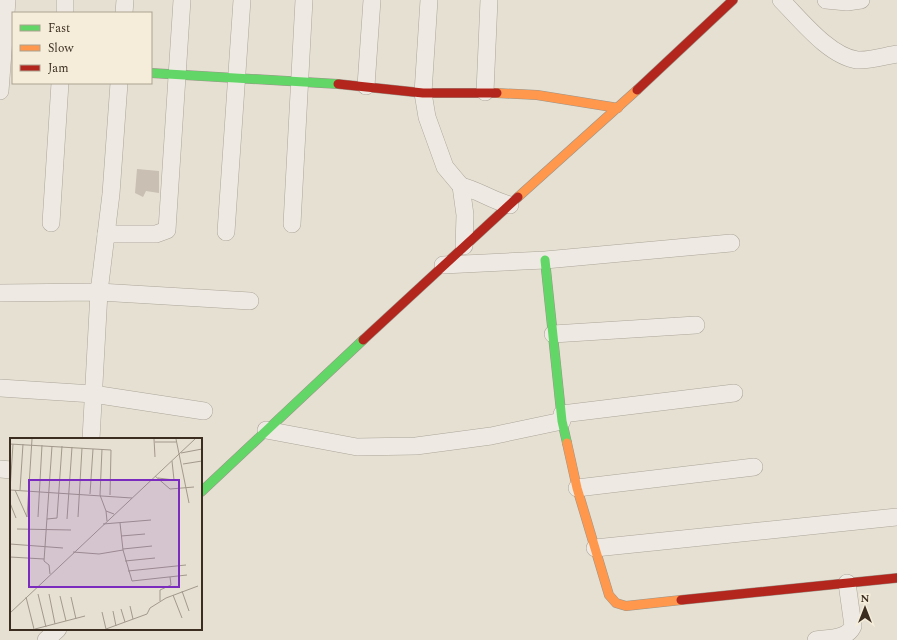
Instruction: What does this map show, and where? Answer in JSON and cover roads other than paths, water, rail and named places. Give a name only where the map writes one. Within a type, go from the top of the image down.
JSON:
[{"type":"street","points":[[0,90],[5,66],[7,0]]},
{"type":"street","points":[[65,12],[66,0]]},
{"type":"street","points":[[124,12],[125,0]]},
{"type":"street","points":[[106,234],[156,234],[167,230],[182,0]]},
{"type":"street","points":[[226,232],[242,0]]},
{"type":"street","points":[[292,224],[304,0]]},
{"type":"street","points":[[366,86],[372,0]]},
{"type":"street","points":[[429,0],[423,93],[427,117],[445,167],[461,186],[465,216],[464,246]]},
{"type":"street","points":[[484,92],[489,0]]},
{"type":"street","points":[[202,491],[443,265],[618,108],[733,0]]},
{"type":"street","points":[[781,0],[827,45],[843,57],[859,60],[897,54]]},
{"type":"street","points":[[826,0],[847,2],[861,0]]},
{"type":"street","points":[[152,73],[366,86],[423,93],[484,92],[537,95],[618,108]]},
{"type":"street","points":[[51,223],[60,84]]},
{"type":"street","points":[[91,438],[99,292],[111,194],[119,84]]},
{"type":"street","points":[[461,186],[470,188],[499,202],[510,204]]},
{"type":"street","points":[[443,265],[545,260],[731,243]]},
{"type":"street","points":[[545,260],[562,418],[577,488],[609,595],[616,603],[626,606],[897,578]]},
{"type":"street","points":[[0,293],[99,292],[250,301]]},
{"type":"street","points":[[553,334],[696,325]]},
{"type":"street","points":[[0,388],[93,394],[204,411]]},
{"type":"street","points":[[266,430],[357,447],[416,446],[491,436],[562,418],[734,393]]},
{"type":"street","points":[[577,488],[754,467]]},
{"type":"street","points":[[0,469],[10,470]]},
{"type":"street","points":[[595,548],[897,518]]},
{"type":"street","points":[[816,640],[845,635],[851,632],[853,626],[847,583]]},
{"type":"street","points":[[46,640],[57,630]]}]
